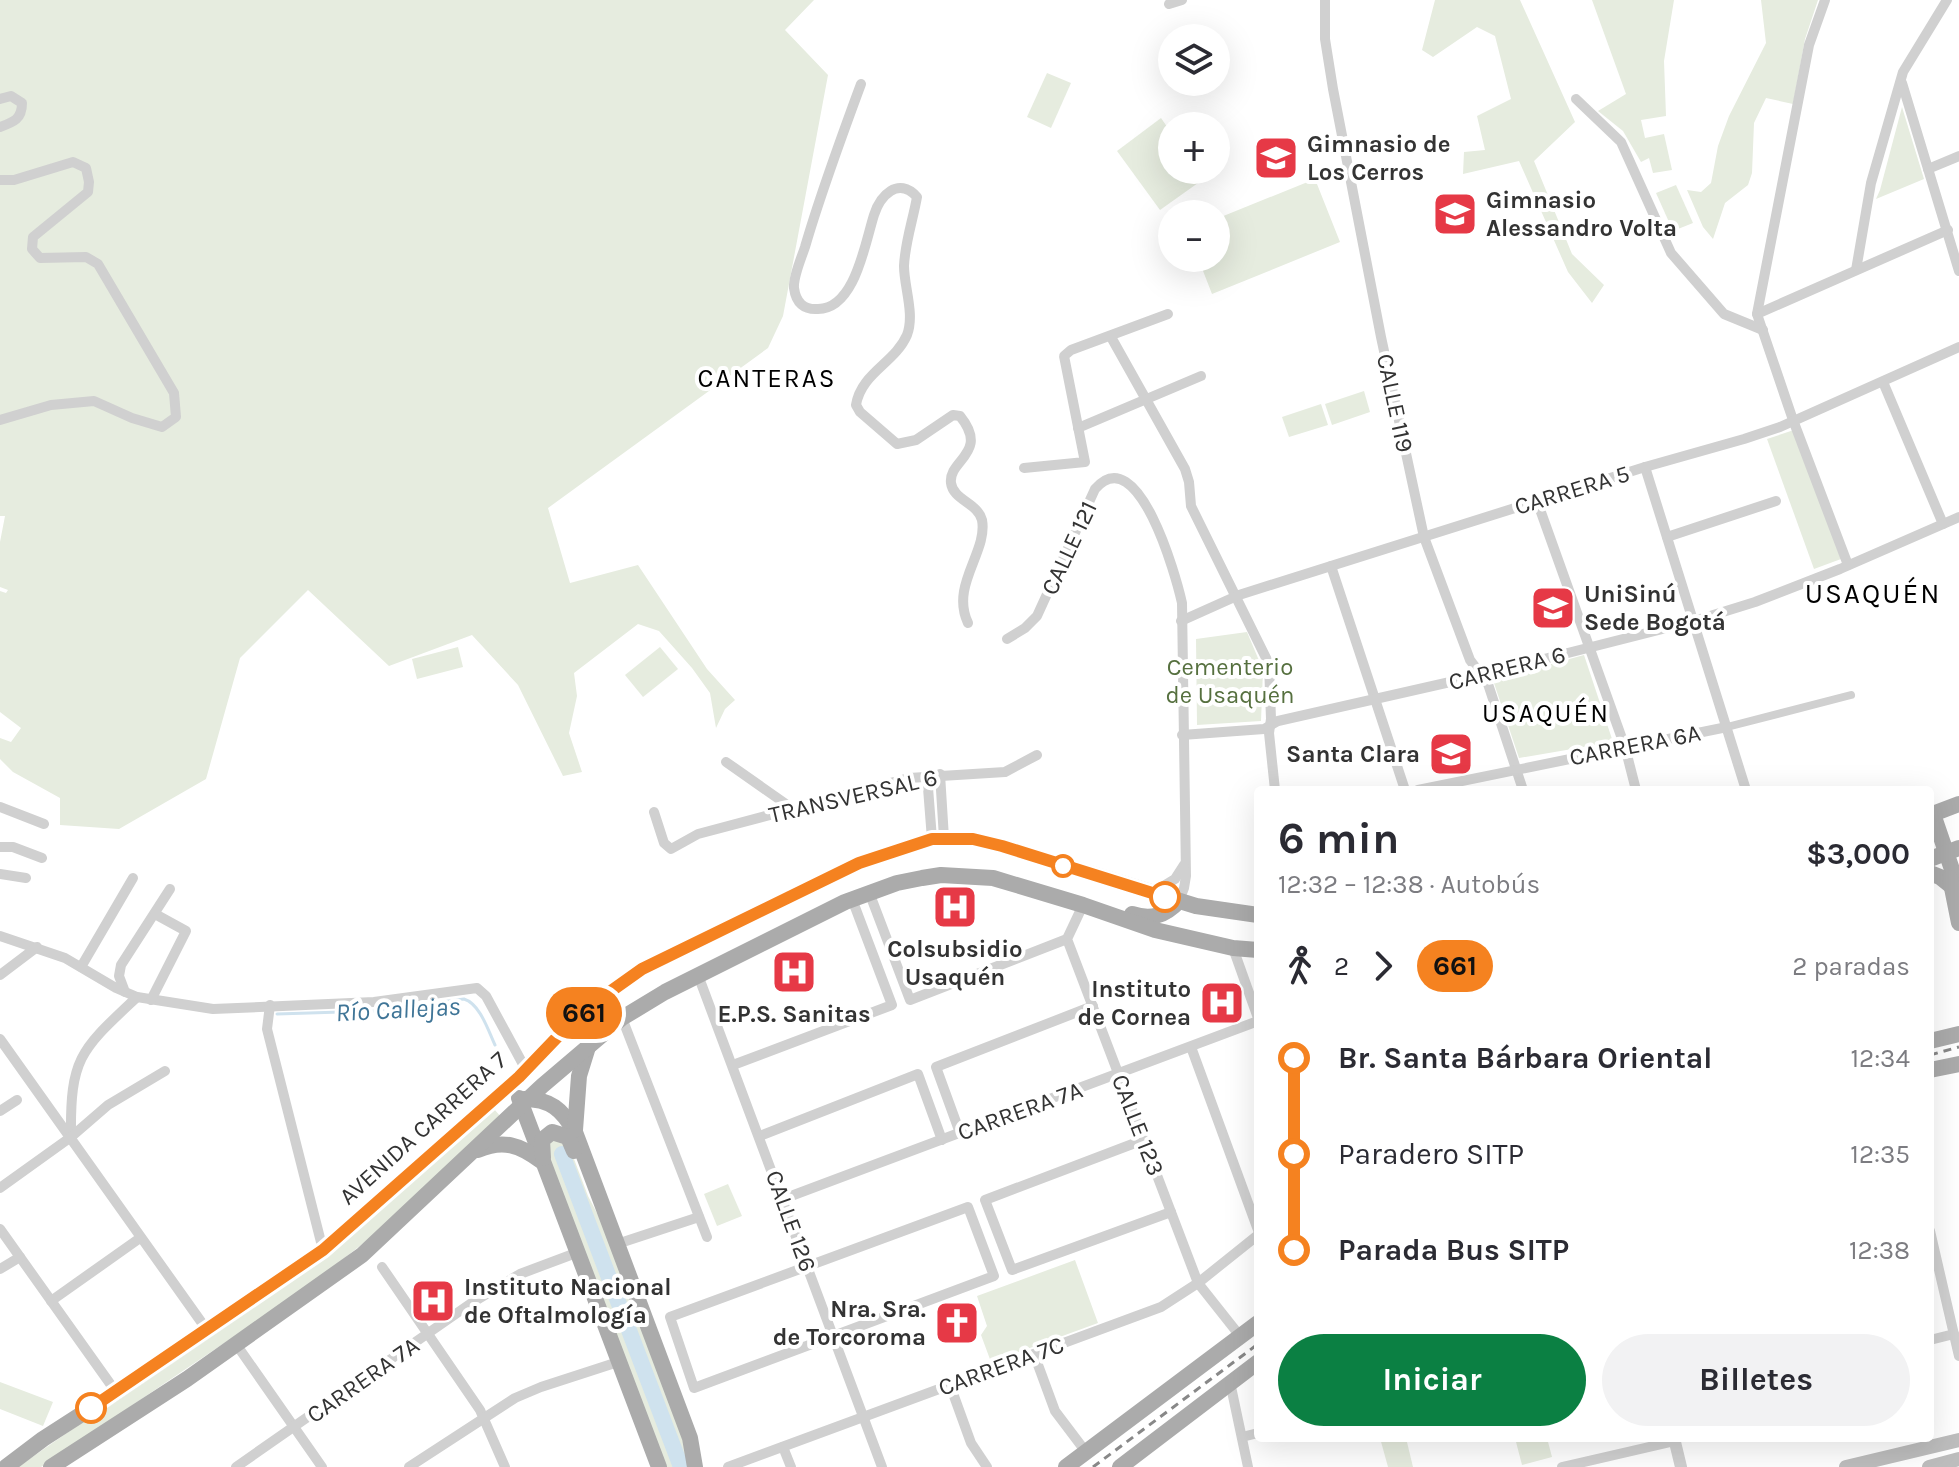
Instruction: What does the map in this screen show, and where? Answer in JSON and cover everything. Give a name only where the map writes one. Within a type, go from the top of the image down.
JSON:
[{"type":"main road","points":[[1959,804],[1935,813],[1955,853],[1959,923]]},
{"type":"main road","name":"AVENIDA CARRERA 7","points":[[6,1467],[323,1250],[494,1099],[597,1001],[642,969],[859,863],[938,839],[973,839],[1200,907],[1254,914]]},
{"type":"main road","points":[[1934,858],[1955,853]]},
{"type":"main road","name":"AVENIDA CARRERA 7","points":[[51,1467],[236,1344],[362,1255],[523,1101],[622,1018],[698,975],[852,899],[922,878],[962,875],[993,878],[1155,930],[1233,948],[1254,950]]},
{"type":"main road","points":[[1934,876],[1956,893]]},
{"type":"main road","points":[[1934,884],[1956,893]]},
{"type":"main road","points":[[1056,896],[1145,918],[1161,915],[1179,901]]},
{"type":"main road","points":[[1934,1040],[1956,1033]]},
{"type":"main road","points":[[575,1132],[579,1076],[589,1045]]},
{"type":"main road","points":[[1934,1069],[1959,1064]]},
{"type":"main road","points":[[1934,1071],[1959,1075]]},
{"type":"main road","points":[[522,1073],[523,1101],[542,1162],[659,1467]]},
{"type":"main road","points":[[494,1099],[549,1102],[558,1107],[575,1132],[690,1438],[704,1467]]},
{"type":"main road","points":[[552,1189],[541,1145],[545,1136],[556,1132],[568,1137],[592,1195],[609,1225]]},
{"type":"main road","points":[[470,1155],[498,1143],[510,1144],[526,1149],[542,1162]]},
{"type":"main road","points":[[1066,1467],[1254,1326]]},
{"type":"main road","points":[[1120,1467],[1254,1365]]},
{"type":"main road","points":[[690,1438],[695,1467]]},
{"type":"main road","points":[[1846,1467],[1959,1440]]},
{"type":"main road","points":[[1929,1467],[1959,1459]]},
{"type":"street","points":[[1169,4],[1182,0]]},
{"type":"street","name":"CALLE 119","points":[[1325,0],[1325,39],[1334,96],[1424,537],[1470,660],[1488,684],[1522,786]]},
{"type":"street","points":[[1813,0],[1823,5],[1809,45],[1757,314],[1848,565]]},
{"type":"street","points":[[1856,270],[1871,183],[1903,72],[1947,0]]},
{"type":"street","points":[[1902,83],[1959,271]]},
{"type":"street","points":[[861,84],[818,201],[793,286],[799,303],[808,310],[825,309],[842,300],[865,254],[874,215],[882,197],[888,190],[898,188],[909,190],[917,197],[904,267],[909,322],[907,333],[893,355],[864,383],[856,405],[897,444],[916,440],[953,415],[960,416],[968,427],[966,456],[951,476],[954,491],[982,518],[981,533],[962,601],[968,623]]},
{"type":"street","points":[[0,99],[11,96],[22,103],[22,112],[16,121],[0,127]]},
{"type":"street","points":[[1576,99],[1621,142],[1671,253],[1724,314],[1763,330]]},
{"type":"street","points":[[1928,169],[1959,156]]},
{"type":"street","points":[[0,180],[14,180],[73,162],[86,168],[88,192],[33,237],[32,249],[40,258],[86,257],[98,264],[174,393],[176,417],[162,427],[94,401],[51,405],[0,420]]},
{"type":"street","points":[[1757,314],[1948,230]]},
{"type":"street","points":[[1024,468],[1085,462],[1064,356],[1071,350],[1168,314]]},
{"type":"street","points":[[1111,337],[1185,469],[1191,506],[1269,664],[1269,733],[1275,786]]},
{"type":"street","name":"CARRERA 5","points":[[1181,621],[1234,597],[1645,467],[1744,439],[1959,347]]},
{"type":"street","points":[[1078,428],[1201,376]]},
{"type":"street","points":[[1883,382],[1943,524]]},
{"type":"street","points":[[1645,467],[1745,786]]},
{"type":"street","name":"CALLE 121","points":[[1007,639],[1037,616],[1095,489],[1108,477],[1115,477],[1134,488],[1156,526],[1175,572],[1182,603],[1185,863],[1184,888],[1179,901]]},
{"type":"street","points":[[1537,501],[1625,747],[1635,786]]},
{"type":"street","points":[[1667,537],[1776,501]]},
{"type":"street","name":"CARRERA 6","points":[[1182,735],[1264,729],[1278,721],[1481,675],[1694,621],[1755,602],[1959,517]]},
{"type":"street","points":[[1331,566],[1404,786]]},
{"type":"street","name":"CARRERA 6A","points":[[1437,786],[1727,727],[1851,695]]},
{"type":"street","name":"TRANSVERSAL 6","points":[[654,812],[664,843],[671,849],[698,834],[889,782],[927,775],[1005,772],[1037,755]]},
{"type":"street","points":[[726,762],[793,809]]},
{"type":"street","points":[[938,839],[940,774]]},
{"type":"street","points":[[927,775],[938,839]]},
{"type":"street","points":[[0,807],[44,824]]},
{"type":"street","points":[[0,847],[13,847],[42,858]]},
{"type":"street","points":[[1150,893],[1175,879],[1185,863]]},
{"type":"street","points":[[0,874],[26,878]]},
{"type":"street","points":[[81,967],[133,878]]},
{"type":"street","points":[[125,992],[119,969],[170,889]]},
{"type":"street","points":[[869,892],[910,1000],[1067,939],[1083,905]]},
{"type":"street","points":[[733,1065],[892,1005],[852,899]]},
{"type":"street","points":[[151,1000],[186,931],[155,914]]},
{"type":"street","points":[[0,936],[37,947],[137,997],[213,1009],[374,1002],[470,987],[482,990],[522,1073]]},
{"type":"street","name":"CALLE 123","points":[[1067,939],[1198,1283],[1240,1336]]},
{"type":"street","points":[[0,975],[37,947]]},
{"type":"street","points":[[1233,948],[1254,1008]]},
{"type":"street","name":"CALLE 126","points":[[698,975],[882,1467]]},
{"type":"street","points":[[71,1137],[72,1085],[79,1060],[101,1031],[137,997]]},
{"type":"street","points":[[270,1005],[267,1029],[323,1250]]},
{"type":"street","points":[[960,1133],[936,1067],[1093,1006]]},
{"type":"street","points":[[622,1018],[707,1237]]},
{"type":"street","name":"CARRERA 7A","points":[[783,1199],[1254,1021]]},
{"type":"street","points":[[0,1039],[207,1330]]},
{"type":"street","points":[[1191,1047],[1254,1222]]},
{"type":"street","points":[[0,1188],[71,1137],[108,1105],[165,1071]]},
{"type":"street","points":[[760,1136],[918,1074],[942,1140]]},
{"type":"street","points":[[0,1111],[17,1100]]},
{"type":"street","points":[[1143,1140],[985,1200],[1012,1270],[1171,1212]]},
{"type":"street","points":[[968,1207],[994,1276],[694,1388],[670,1317],[808,1268],[968,1207]]},
{"type":"street","points":[[617,1244],[699,1217]]},
{"type":"street","points":[[0,1229],[116,1392]]},
{"type":"street","name":"CARRERA 7C","points":[[728,1467],[1161,1307],[1198,1283],[1254,1236]]},
{"type":"street","points":[[51,1301],[140,1238]]},
{"type":"street","name":"CARRERA 7A","points":[[236,1467],[470,1304],[520,1274],[576,1253]]},
{"type":"street","points":[[0,1269],[20,1257]]},
{"type":"street","points":[[1934,1257],[1959,1356]]},
{"type":"street","points":[[382,1267],[485,1418],[505,1467]]},
{"type":"street","points":[[1934,1339],[1954,1334]]},
{"type":"street","points":[[236,1344],[322,1467]]},
{"type":"street","points":[[1034,1354],[1055,1411],[1086,1452]]},
{"type":"street","points":[[409,1467],[528,1392],[618,1362]]},
{"type":"street","points":[[1230,1382],[1248,1467]]},
{"type":"street","points":[[950,1385],[971,1443],[987,1467]]},
{"type":"street","points":[[1242,1437],[1254,1434]]},
{"type":"street","points":[[1562,1467],[1667,1442]]},
{"type":"street","points":[[1675,1442],[1681,1467]]},
{"type":"street","points":[[783,1447],[791,1467]]},
{"type":"green space","points":[[0,0],[814,0],[785,30],[828,75],[783,316],[768,348],[548,508],[570,583],[638,565],[707,669],[735,700],[725,709],[716,728],[710,693],[692,668],[659,631],[638,624],[574,673],[577,696],[569,733],[582,772],[563,776],[518,685],[472,635],[389,666],[308,590],[240,658],[206,779],[119,829],[60,825],[60,798],[13,772],[0,759],[0,738],[11,742],[21,728],[0,712],[0,591],[6,593],[8,590],[0,587],[0,542],[5,516],[0,516]]},
{"type":"green space","points":[[1435,0],[1520,0],[1575,122],[1534,161],[1572,254],[1604,285],[1592,303],[1568,272],[1519,161],[1463,174],[1464,152],[1485,150],[1477,116],[1511,99],[1495,36],[1477,27],[1433,57],[1422,50]]},
{"type":"green space","points":[[1592,0],[1674,0],[1664,61],[1666,116],[1641,120],[1645,138],[1664,134],[1672,170],[1653,173],[1649,158],[1641,162],[1623,131],[1598,111],[1626,94]]},
{"type":"green space","points":[[1761,0],[1818,0],[1805,39],[1793,104],[1766,98],[1754,123],[1752,173],[1748,185],[1725,203],[1713,239],[1703,227],[1687,190],[1701,192],[1711,183],[1718,146],[1729,116],[1766,43]]},
{"type":"green space","points":[[1047,73],[1071,83],[1051,128],[1027,117]]},
{"type":"green space","points":[[1902,107],[1924,179],[1876,199],[1880,190]]},
{"type":"green space","points":[[1158,120],[1158,184],[1197,184],[1174,200],[1158,200],[1158,207],[1117,151]]},
{"type":"green space","points":[[1315,179],[1340,242],[1212,294],[1203,272],[1230,272],[1230,213]]},
{"type":"green space","points":[[1676,185],[1693,223],[1673,231],[1656,193]]},
{"type":"green space","points":[[1364,391],[1370,412],[1332,425],[1325,404]]},
{"type":"green space","points":[[1321,404],[1328,425],[1289,437],[1282,417]]},
{"type":"green space","points":[[1794,430],[1841,559],[1814,569],[1767,439]]},
{"type":"green space","name":"Cementerio de Usaquén","points":[[1247,632],[1263,670],[1261,721],[1197,725],[1196,639]]},
{"type":"green space","points":[[458,647],[463,667],[417,679],[412,659]]},
{"type":"green space","points":[[660,647],[678,669],[643,697],[625,675]]},
{"type":"green space","points":[[1584,655],[1613,742],[1519,758],[1493,680]]},
{"type":"green space","points":[[494,1109],[501,1117],[374,1235],[307,1287],[41,1467],[18,1467],[351,1235]]},
{"type":"green space","points":[[560,1137],[574,1159],[588,1196],[608,1234],[685,1444],[688,1467],[666,1467],[546,1150],[547,1140]]},
{"type":"green space","points":[[728,1184],[742,1216],[717,1226],[704,1194]]},
{"type":"green space","points":[[1075,1260],[1098,1323],[991,1362],[981,1335],[987,1326],[977,1296]]},
{"type":"green space","points":[[0,1382],[53,1402],[43,1426],[0,1409]]},
{"type":"green space","points":[[1381,1442],[1407,1442],[1413,1467],[1388,1467]]},
{"type":"green space","points":[[1516,1442],[1548,1442],[1552,1457],[1522,1465]]},
{"type":"waterway","name":"Río Callejas","points":[[277,1014],[373,1011],[464,999],[475,1006],[495,1045]]},
{"type":"waterway","name":"Río Callejas","points":[[562,1154],[681,1467]]},
{"type":"railway","points":[[1934,1054],[1959,1047]]},
{"type":"railway","points":[[1093,1467],[1254,1347]]},
{"type":"bus line","name":"661","points":[[91,1408],[323,1250],[519,1077],[565,1029],[617,986],[642,969],[834,874],[873,857],[932,839],[973,839],[1165,897]]},
{"type":"place","name":"Gimnasio de Los Cerros","points":[[1276,158]]},
{"type":"place","name":"Gimnasio Alessandro Volta","points":[[1455,214]]},
{"type":"place","name":"UniSinú Sede Bogotá","points":[[1553,608]]},
{"type":"place","name":"Santa Clara","points":[[1451,754]]},
{"type":"place","name":"Colsubsidio Usaquén","points":[[955,907]]},
{"type":"place","name":"E.P.S. Sanitas","points":[[794,972]]},
{"type":"place","name":"Instituto de Cornea","points":[[1222,1003]]},
{"type":"place","name":"Instituto Nacional de Oftalmología","points":[[433,1301]]},
{"type":"place","name":"Nra. Sra. de Torcoroma","points":[[957,1323]]},
{"type":"district","name":"CANTERAS","points":[[767,378]]},
{"type":"district","name":"USAQUÉN","points":[[1873,593]]},
{"type":"district","name":"USAQUÉN","points":[[1546,713]]}]
